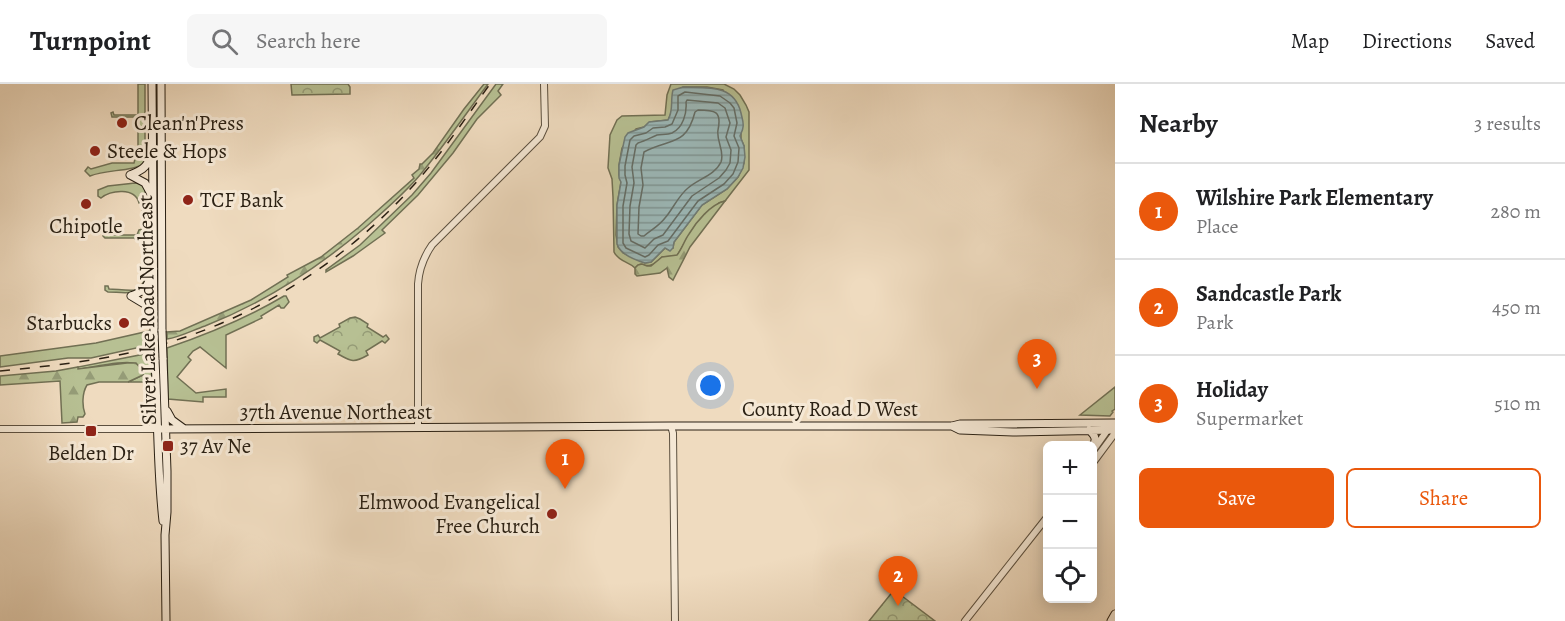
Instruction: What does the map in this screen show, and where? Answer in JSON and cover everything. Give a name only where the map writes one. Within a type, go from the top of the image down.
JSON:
[{"type":"main road","name":"Silver Lake Road Northeast","points":[[161,84],[162,331],[159,359],[164,403],[161,429],[167,512],[166,621]]},
{"type":"main road","points":[[152,85],[153,317],[159,359],[161,429]]},
{"type":"main road","points":[[152,146],[149,162],[142,170],[130,176],[146,183],[153,199]]},
{"type":"main road","points":[[131,296],[141,293],[147,287],[153,262]]},
{"type":"main road","points":[[131,296],[147,297],[158,302],[162,310]]},
{"type":"main road","points":[[131,296],[147,306],[153,317]]},
{"type":"main road","points":[[164,403],[170,419],[186,429]]},
{"type":"main road","name":"County Road D West","points":[[671,426],[952,426],[960,424],[1114,426]]},
{"type":"main road","name":"37th Avenue Northeast","points":[[161,429],[671,426]]},
{"type":"main road","name":"County Road D West","points":[[952,426],[960,430],[1035,432],[1089,430],[1114,426]]},
{"type":"main road","points":[[1089,430],[1095,436],[1096,441]]},
{"type":"main road","points":[[1111,621],[1115,614]]},
{"type":"street","points":[[418,428],[419,269],[432,246],[544,132],[544,84]]},
{"type":"street","points":[[671,426],[673,433],[675,621]]},
{"type":"street","points":[[1097,444],[1114,426]]},
{"type":"street","points":[[1097,455],[1114,426]]},
{"type":"street","name":"37th Avenue Northeast","points":[[0,429],[161,429]]},
{"type":"street","points":[[965,621],[1043,521]]},
{"type":"green space","points":[[138,84],[145,84],[145,163],[133,168],[90,176],[85,171],[88,167],[91,169],[112,163],[134,163],[135,159],[138,159],[138,117],[112,117],[111,113],[138,115]]},
{"type":"green space","points":[[291,84],[348,84],[350,94],[292,95]]},
{"type":"green space","points":[[484,84],[488,84],[420,175],[367,226],[310,270],[270,295],[227,317],[167,339],[167,332],[180,331],[251,300],[288,277],[287,275],[321,257],[358,228],[414,178],[412,175],[419,169],[420,164],[433,153]]},
{"type":"green space","points":[[496,84],[503,84],[498,91],[501,95],[477,119],[453,153],[418,195],[382,230],[385,233],[326,272],[360,245],[412,195],[431,173]]},
{"type":"green space","points":[[671,84],[724,84],[734,89],[749,112],[749,170],[725,201],[719,203],[684,244],[677,256],[662,257],[653,264],[648,266],[641,264],[635,268],[618,258],[614,252],[612,179],[608,168],[610,135],[617,120],[622,116],[665,115],[667,95]],"holes":[[[683,87],[723,90],[741,132],[744,163],[738,177],[727,189],[702,205],[674,242],[673,248],[665,248],[651,262],[645,263],[623,253],[618,247],[617,205],[621,182],[619,165],[622,148],[636,129],[650,122],[668,120],[673,109],[672,102]]]},
{"type":"green space","points":[[141,184],[145,189],[146,281],[143,286],[146,285],[138,289],[143,283],[143,266],[139,265],[143,264],[143,243],[134,238],[105,238],[103,236],[104,221],[109,235],[137,235],[139,230],[143,229],[142,203],[139,203],[133,194],[122,191],[101,198],[98,196],[98,190],[108,186]]},
{"type":"green space","points":[[725,201],[690,247],[673,280],[669,277],[667,268],[660,273],[637,276],[635,274],[635,268],[638,265],[651,266],[662,257],[677,255],[700,219],[714,206]]},
{"type":"green space","points":[[105,286],[109,289],[141,289],[128,293],[108,292]]},
{"type":"green space","points":[[284,296],[289,302],[284,308],[279,305],[261,316],[262,318],[226,335],[226,368],[200,347],[188,357],[191,360],[177,377],[196,393],[226,389],[226,397],[203,397],[203,402],[168,399],[167,348],[227,325]]},
{"type":"green space","points":[[355,317],[368,324],[367,327],[383,337],[386,335],[389,339],[366,351],[368,355],[353,360],[338,354],[340,351],[320,340],[317,343],[314,341],[314,337],[318,335],[320,338],[340,327],[339,324]]},
{"type":"green space","points":[[149,331],[150,345],[91,358],[68,358],[0,367],[0,356],[96,343]]},
{"type":"green space","points":[[150,353],[152,382],[128,382],[143,375],[141,368],[132,363],[78,369],[78,367]]},
{"type":"green space","points":[[136,363],[143,371],[143,375],[128,382],[99,382],[87,385],[83,400],[85,414],[83,417],[78,417],[77,422],[62,423],[60,381],[0,385],[0,376]]},
{"type":"green space","points":[[1115,387],[1115,409],[1110,416],[1080,415]]},
{"type":"green space","points":[[894,590],[935,621],[869,621]]},
{"type":"water","points":[[683,87],[710,88],[726,92],[738,104],[743,124],[740,136],[744,146],[743,168],[727,189],[702,205],[674,242],[670,251],[665,248],[651,262],[645,263],[625,254],[617,244],[617,205],[621,182],[619,165],[625,137],[628,133],[644,127],[649,122],[668,120],[673,90]]},
{"type":"railway","points":[[0,371],[94,360],[149,348],[225,322],[297,284],[362,236],[392,208],[438,156],[490,84]]},
{"type":"place","name":"Clean'n'Press","points":[[122,123]]},
{"type":"place","name":"Steele & Hops","points":[[95,151]]},
{"type":"place","name":"TCF Bank","points":[[188,200]]},
{"type":"place","name":"Chipotle","points":[[86,204]]},
{"type":"place","name":"Starbucks","points":[[124,323]]},
{"type":"place","name":"Holiday","points":[[1037,389]]},
{"type":"place","name":"Belden Dr","points":[[91,431]]},
{"type":"place","name":"37 Av Ne","points":[[168,446]]},
{"type":"place","name":"Wilshire Park Elementary","points":[[565,489]]},
{"type":"place","name":"Elmwood Evangelical Free Church","points":[[552,514]]},
{"type":"place","name":"Sandcastle Park","points":[[898,606]]}]
